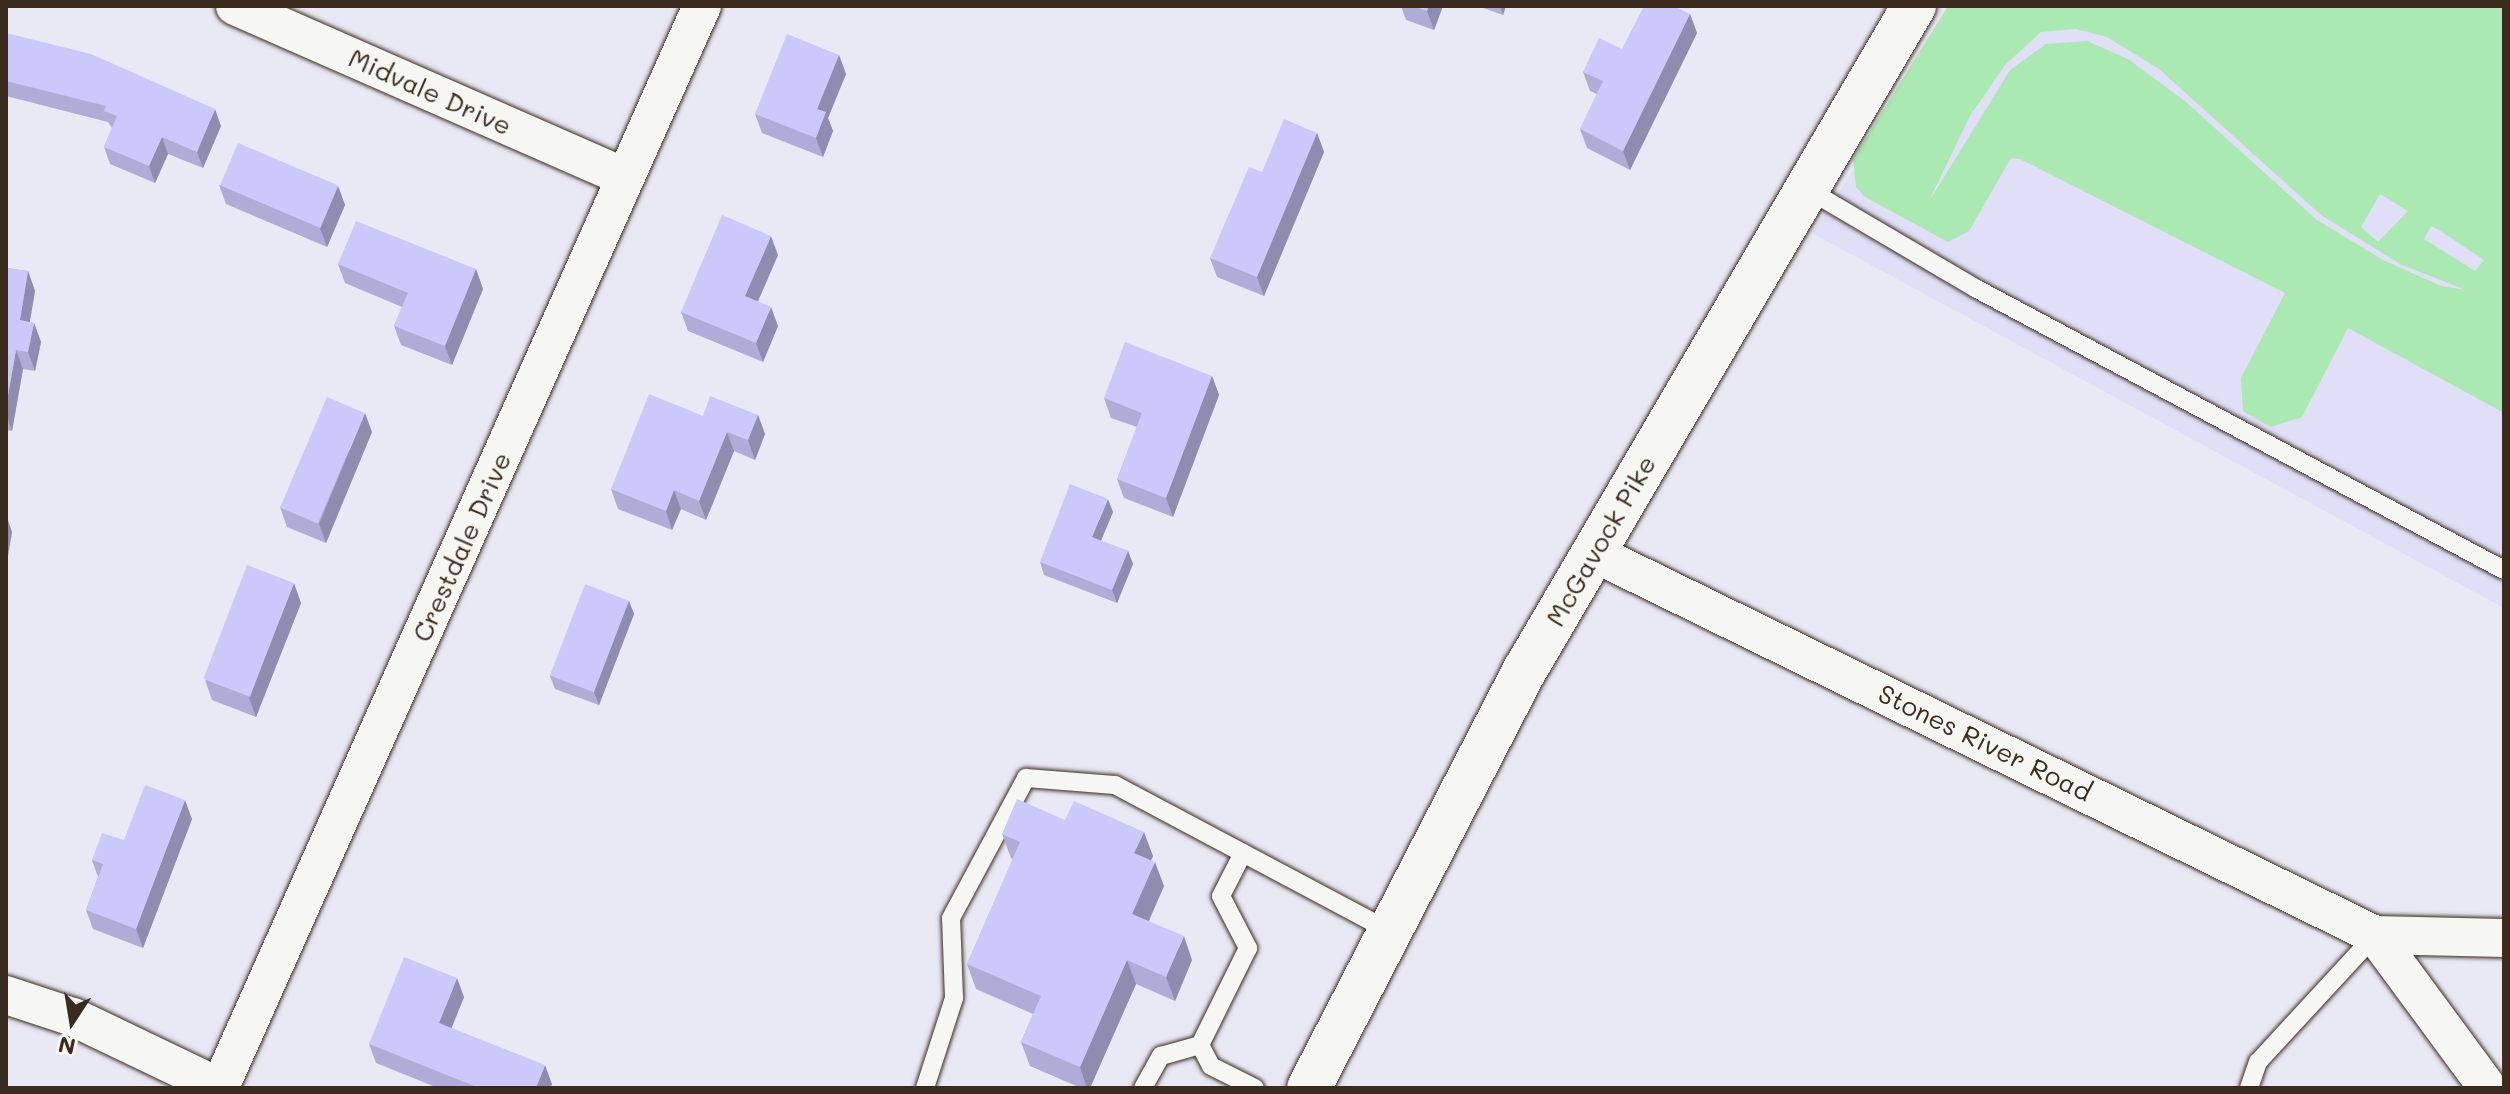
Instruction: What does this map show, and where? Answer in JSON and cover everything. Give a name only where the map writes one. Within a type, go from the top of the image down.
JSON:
[{"type":"main road","name":"McGavock Pike","points":[[1309,1088],[1525,670],[1914,6]]},
{"type":"street","name":"Midvale Drive","points":[[235,6],[625,177]]},
{"type":"street","name":"Crestdale Drive","points":[[220,1088],[702,6]]},
{"type":"street","name":"Stones River Road","points":[[1594,553],[2375,935]]},
{"type":"street","points":[[2375,935],[2504,938]]},
{"type":"street","points":[[2375,935],[2488,1088]]},
{"type":"street","points":[[6,995],[73,1017],[220,1088]]},
{"type":"lane","points":[[1807,189],[1977,289],[2504,570]]},
{"type":"lane","points":[[925,1088],[954,998],[951,918],[1026,778],[1115,785],[1390,931]]},
{"type":"lane","points":[[1143,1088],[1161,1056],[1200,1045],[1248,948],[1221,896],[1243,853]]},
{"type":"lane","points":[[2249,1088],[2258,1062],[2375,935]]},
{"type":"lane","points":[[1200,1045],[1211,1066],[1224,1081],[1255,1088]]},
{"type":"shaded area","points":[[1961,6],[2504,6],[2504,608],[1812,233]]},
{"type":"green space","points":[[1948,6],[2504,6],[2504,413],[2348,328],[2302,417],[2270,427],[2243,411],[2241,378],[2285,293],[2020,159],[2011,158],[1969,231],[1948,242],[1865,197],[1856,187],[1853,159]],"holes":[[[2076,29],[2107,37],[2159,69],[2321,215],[2400,264],[2466,290],[2441,286],[2383,260],[2317,220],[2186,102],[2128,59],[2087,41],[2046,44],[2010,70],[1928,203],[1970,116],[2005,65],[2041,32]],[[2380,194],[2408,211],[2378,242],[2361,227]],[[2431,226],[2484,260],[2475,271],[2424,239]]]},
{"type":"building","points":[[1644,6],[1674,6],[1690,14],[1623,151],[1580,129],[1603,81],[1583,72],[1599,38],[1622,49]]},
{"type":"building","points":[[6,33],[91,54],[215,109],[197,152],[162,137],[149,166],[104,147],[117,116],[104,111],[106,106],[6,81]]},
{"type":"building","points":[[787,34],[839,55],[817,109],[826,112],[816,138],[755,114]]},
{"type":"building","points":[[1284,119],[1317,133],[1257,277],[1210,258],[1249,167],[1262,172]]},
{"type":"building","points":[[238,143],[338,186],[320,228],[220,185]]},
{"type":"building","points":[[722,215],[771,236],[745,296],[771,307],[756,343],[681,312]]},
{"type":"building","points":[[356,221],[476,269],[445,346],[394,326],[408,293],[338,264]]},
{"type":"building","points":[[6,268],[28,271],[20,320],[34,323],[28,352],[16,350],[6,407]]},
{"type":"building","points":[[1125,342],[1212,376],[1166,498],[1117,479],[1142,413],[1104,398]]},
{"type":"building","points":[[649,394],[703,416],[710,396],[758,415],[748,440],[727,432],[699,501],[674,490],[666,511],[611,489]]},
{"type":"building","points":[[327,397],[365,413],[318,523],[280,507]]},
{"type":"building","points":[[1070,484],[1108,499],[1092,537],[1128,551],[1112,590],[1040,562]]},
{"type":"building","points":[[247,565],[294,583],[250,697],[203,679]]},
{"type":"building","points":[[585,584],[629,601],[594,692],[550,675]]},
{"type":"building","points":[[145,785],[185,800],[136,929],[86,910],[103,864],[92,860],[102,833],[124,840]]},
{"type":"building","points":[[1017,799],[1065,820],[1074,801],[1144,832],[1134,853],[1155,862],[1132,914],[1184,936],[1166,977],[1127,960],[1080,1067],[1021,1042],[1041,996],[967,964],[1020,842],[1002,834]]},
{"type":"building","points":[[404,957],[457,978],[439,1023],[545,1065],[536,1088],[479,1088],[369,1044]]}]
